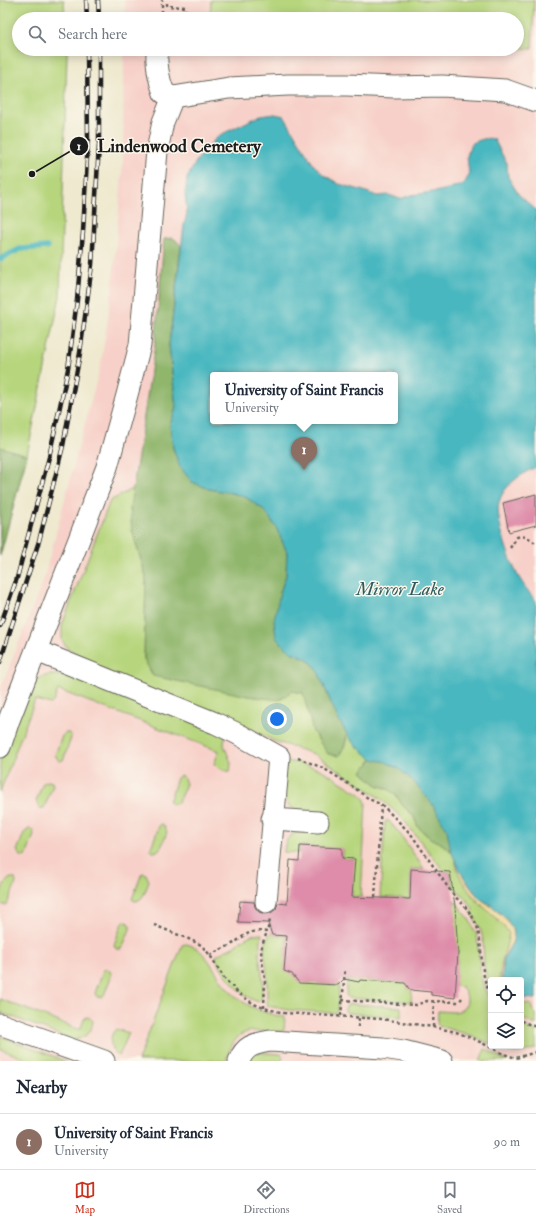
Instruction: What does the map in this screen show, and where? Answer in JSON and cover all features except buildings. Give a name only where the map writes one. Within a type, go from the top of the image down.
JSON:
[{"type":"lane","points":[[156,56],[161,86],[164,94],[173,97],[228,88],[288,85],[394,87],[442,86],[506,90],[536,101]]},
{"type":"lane","points":[[0,747],[9,720],[107,467],[140,345],[157,151],[163,122],[173,97]]},
{"type":"lane","points":[[37,651],[215,723],[238,734],[279,758],[272,819],[268,910]]},
{"type":"lane","points":[[272,819],[318,822]]},
{"type":"lane","points":[[0,1024],[104,1061]]},
{"type":"lane","points":[[239,1061],[242,1053],[248,1048],[270,1041],[383,1048],[403,1051],[442,1061]]},
{"type":"path","points":[[162,0],[162,12]]},
{"type":"path","points":[[167,3],[167,6],[186,7],[186,12]]},
{"type":"path","points":[[510,548],[517,537],[523,536],[529,537],[536,544]]},
{"type":"path","points":[[279,758],[287,756],[323,768],[352,786],[369,799],[382,805],[411,834],[454,896],[461,902],[470,914],[478,931],[483,976],[488,988]]},
{"type":"path","points":[[375,897],[382,805]]},
{"type":"path","points":[[264,1008],[265,979],[261,956],[262,945],[267,932],[268,910]]},
{"type":"path","points":[[154,925],[191,940],[201,946],[210,955],[224,978],[238,993],[254,1004],[264,1008],[284,1013],[400,1021],[433,1027],[456,1032],[474,1039],[504,1054],[516,1058],[519,1061]]},
{"type":"path","points":[[210,955],[231,945],[248,933],[254,931],[267,932]]},
{"type":"path","points":[[341,1016],[344,970]]},
{"type":"path","points":[[342,1000],[416,1005],[427,1001],[459,1002],[462,998]]},
{"type":"path","points":[[433,1027],[434,1002]]},
{"type":"path","points":[[524,1021],[536,1027]]},
{"type":"path","points":[[516,1058],[536,1052]]},
{"type":"shaded area","points":[[125,0],[536,0],[536,1061],[0,1061],[0,690],[44,578],[101,363],[112,291],[123,161],[124,56],[524,56],[524,12],[125,12]]},
{"type":"green space","points":[[0,0],[64,0],[65,12],[12,12],[12,56],[67,56],[60,296],[27,455],[0,556]]},
{"type":"green space","points":[[211,0],[534,0],[532,49],[524,48],[524,12],[210,12]]},
{"type":"green space","points":[[172,238],[181,246],[169,345],[176,408],[170,425],[173,448],[180,467],[209,489],[232,493],[247,498],[264,510],[276,527],[287,552],[286,575],[280,593],[291,652],[306,658],[316,667],[328,696],[347,734],[345,745],[339,756],[328,754],[313,732],[303,693],[292,691],[279,700],[248,696],[153,676],[144,659],[146,577],[132,530],[130,508],[155,344],[164,239]]},
{"type":"green space","points":[[0,447],[27,455],[0,556]]},
{"type":"green space","points":[[134,488],[130,508],[132,530],[146,577],[144,659],[304,693],[308,708],[345,745],[347,734],[354,744],[372,759],[362,772],[377,785],[386,788],[395,794],[404,807],[413,815],[418,827],[430,838],[442,844],[451,851],[459,874],[473,897],[498,920],[509,933],[500,977],[488,977],[488,983],[484,966],[483,940],[481,931],[471,912],[473,909],[464,896],[453,887],[450,872],[444,871],[402,818],[380,798],[314,754],[274,741],[247,727],[117,677],[67,648],[62,640],[62,625],[110,501]]},
{"type":"green space","points":[[48,675],[64,675],[89,680],[225,735],[224,745],[231,763],[230,772],[217,767],[214,764],[219,751],[58,690],[54,701],[51,704],[35,700],[0,792],[0,761],[21,706],[31,686],[37,679]]},
{"type":"green space","points":[[65,733],[70,733],[71,738],[63,760],[59,761],[55,755],[62,736]]},
{"type":"green space","points":[[380,755],[437,797],[454,848],[451,851],[442,844],[430,838],[418,827],[413,815],[404,807],[395,794],[386,788],[377,785],[362,772],[372,759]]},
{"type":"green space","points":[[286,762],[296,762],[322,770],[364,798],[366,803],[361,897],[352,897],[354,859],[342,858],[342,849],[300,846],[299,853],[284,852],[286,843],[290,836],[306,829],[295,810],[289,806],[281,791]]},
{"type":"green space","points":[[179,776],[183,776],[186,784],[178,802],[176,804],[172,804],[169,802]]},
{"type":"green space","points":[[48,781],[52,782],[53,785],[44,808],[39,808],[36,801],[43,783]]},
{"type":"green space","points":[[388,820],[400,834],[424,869],[411,869],[410,899],[380,897],[385,822]]},
{"type":"green space","points":[[160,824],[164,825],[167,832],[161,848],[153,852],[150,850]]},
{"type":"green space","points":[[29,829],[33,830],[34,835],[26,856],[22,857],[17,851],[24,833]]},
{"type":"green space","points":[[142,873],[146,874],[149,881],[143,897],[135,901],[132,899]]},
{"type":"green space","points":[[11,878],[15,878],[16,883],[7,905],[3,905],[0,902],[1,892],[6,882]]},
{"type":"green space","points":[[454,900],[468,917],[477,935],[481,978],[488,996],[488,1043],[437,1024],[438,1011],[459,1011],[463,1009],[467,1002],[465,991],[462,987],[455,986],[457,948]]},
{"type":"green space","points":[[124,921],[130,925],[130,929],[121,949],[116,949],[114,945]]},
{"type":"green space","points":[[271,932],[273,935],[287,936],[285,969],[297,973],[298,982],[339,984],[338,1010],[335,1013],[289,1010],[268,1006],[267,973],[264,950],[266,941]]},
{"type":"green space","points":[[254,934],[262,934],[259,954],[263,981],[262,999],[258,1002],[251,999],[239,990],[224,972],[216,959],[216,956]]},
{"type":"green space","points":[[186,944],[194,947],[206,957],[224,984],[241,1001],[270,1014],[285,1017],[284,1030],[272,1032],[254,1031],[241,1035],[235,1040],[226,1061],[138,1061],[182,945]]},
{"type":"green space","points":[[105,969],[109,970],[111,977],[104,995],[102,997],[97,997],[95,993]]},
{"type":"green space","points":[[347,978],[348,980],[359,981],[408,983],[408,988],[412,990],[411,1002],[348,998],[346,994]]},
{"type":"green space","points":[[0,999],[80,1030],[84,1019],[87,1017],[93,1021],[91,1029],[84,1037],[72,1040],[0,1012]]},
{"type":"green space","points":[[350,1004],[401,1007],[401,1017],[348,1013],[345,1009]]},
{"type":"green space","points":[[524,1004],[532,1005],[532,1010],[536,1014],[536,1025],[524,1019]]},
{"type":"green space","points":[[524,1026],[536,1031],[536,1048],[526,1052],[502,1049],[524,1049]]},
{"type":"green space","points":[[116,1029],[129,1033],[119,1056],[113,1050],[111,1043],[113,1032]]},
{"type":"green space","points":[[0,1036],[66,1061],[31,1061],[0,1049]]},
{"type":"green space","points":[[485,1049],[507,1061],[480,1061]]},
{"type":"green space","points":[[255,1052],[281,1054],[283,1057],[282,1061],[249,1061]]},
{"type":"sand","points":[[455,859],[465,880],[472,890],[500,913],[509,922],[512,928],[514,937],[504,958],[502,977],[500,977],[500,974],[509,933],[469,891],[463,883]]},
{"type":"water","name":"Mirror Lake","points":[[275,114],[284,116],[313,164],[324,175],[339,184],[377,196],[389,195],[400,199],[411,195],[440,191],[464,184],[469,175],[467,156],[471,144],[482,139],[494,139],[507,164],[508,177],[519,195],[536,210],[536,467],[509,485],[501,496],[498,508],[502,534],[517,575],[536,601],[536,999],[524,998],[524,977],[502,977],[504,958],[513,941],[514,932],[506,918],[491,905],[479,898],[461,873],[451,851],[447,830],[433,805],[414,782],[399,769],[386,762],[372,759],[354,744],[338,719],[316,667],[306,658],[291,652],[276,638],[274,620],[286,575],[287,552],[276,527],[264,510],[247,498],[232,493],[209,489],[192,482],[180,467],[173,448],[170,425],[176,408],[169,345],[184,225],[187,213],[185,194],[187,178],[197,160],[218,136],[261,116]]},
{"type":"waterway","points":[[0,259],[20,249],[47,247]]},
{"type":"railway","points":[[86,0],[87,12]]},
{"type":"railway","points":[[98,0],[99,12]]},
{"type":"railway","points":[[0,626],[17,578],[49,457],[68,369],[77,300],[83,232],[88,140],[87,56]]},
{"type":"railway","points":[[0,662],[39,541],[63,446],[80,353],[92,265],[99,144],[99,56]]},
{"type":"place","name":"Lindenwood Cemetery","points":[[32,174]]},
{"type":"place","name":"University of Saint Francis","points":[[304,470]]}]
